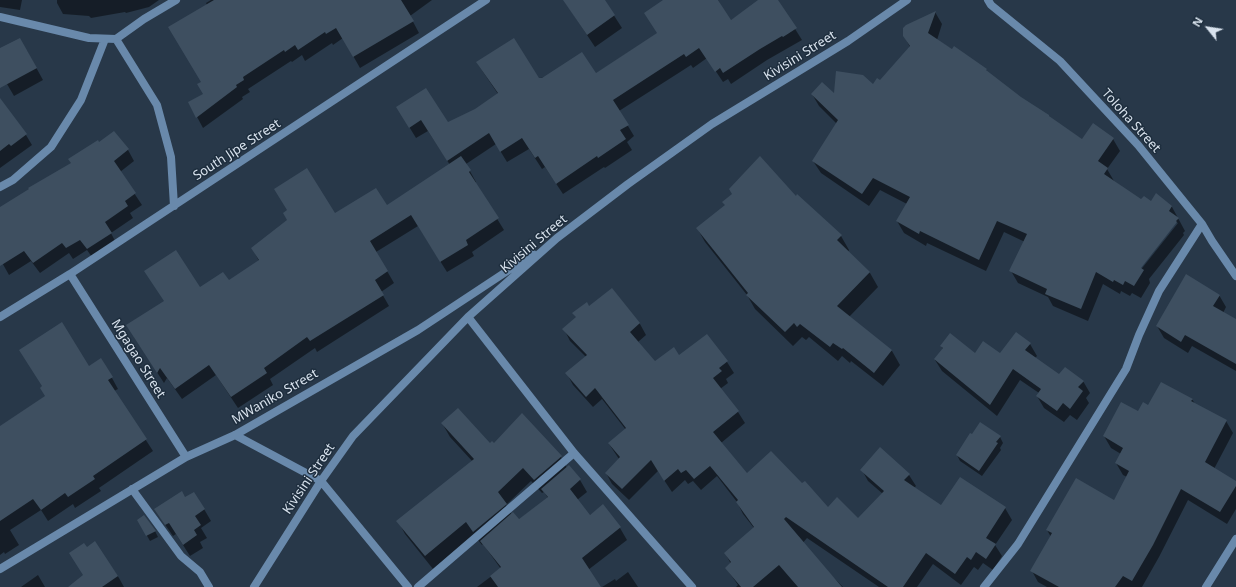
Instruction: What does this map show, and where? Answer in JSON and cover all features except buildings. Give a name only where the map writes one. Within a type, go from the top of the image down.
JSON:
[{"type":"street","points":[[0,17],[89,38],[116,39],[176,0]]},
{"type":"street","name":"Kivisini Street","points":[[254,587],[321,481],[353,436],[468,317],[557,238],[628,184],[712,124],[848,41],[907,0]]},
{"type":"street","name":"Toloha Street","points":[[988,0],[991,5],[1060,61],[1138,144],[1202,224],[1212,242],[1236,276]]},
{"type":"street","name":"South Jipe Street","points":[[0,317],[70,274],[174,206],[482,1]]},
{"type":"street","points":[[0,187],[13,180],[51,147],[81,100],[105,39]]},
{"type":"street","points":[[116,39],[157,105],[171,157],[174,206]]},
{"type":"street","points":[[984,587],[1018,544],[1126,368],[1159,291],[1202,224]]},
{"type":"street","name":"MWaniko Street","points":[[0,569],[186,457],[235,435],[418,330],[557,238]]},
{"type":"street","name":"Mgagao Street","points":[[70,274],[186,457]]},
{"type":"street","points":[[468,317],[574,453],[692,587]]},
{"type":"street","points":[[235,435],[321,481],[408,587]]},
{"type":"street","points":[[418,587],[574,453]]},
{"type":"street","points":[[132,489],[181,556],[200,572],[209,587]]},
{"type":"street","points":[[1206,587],[1236,539]]}]
